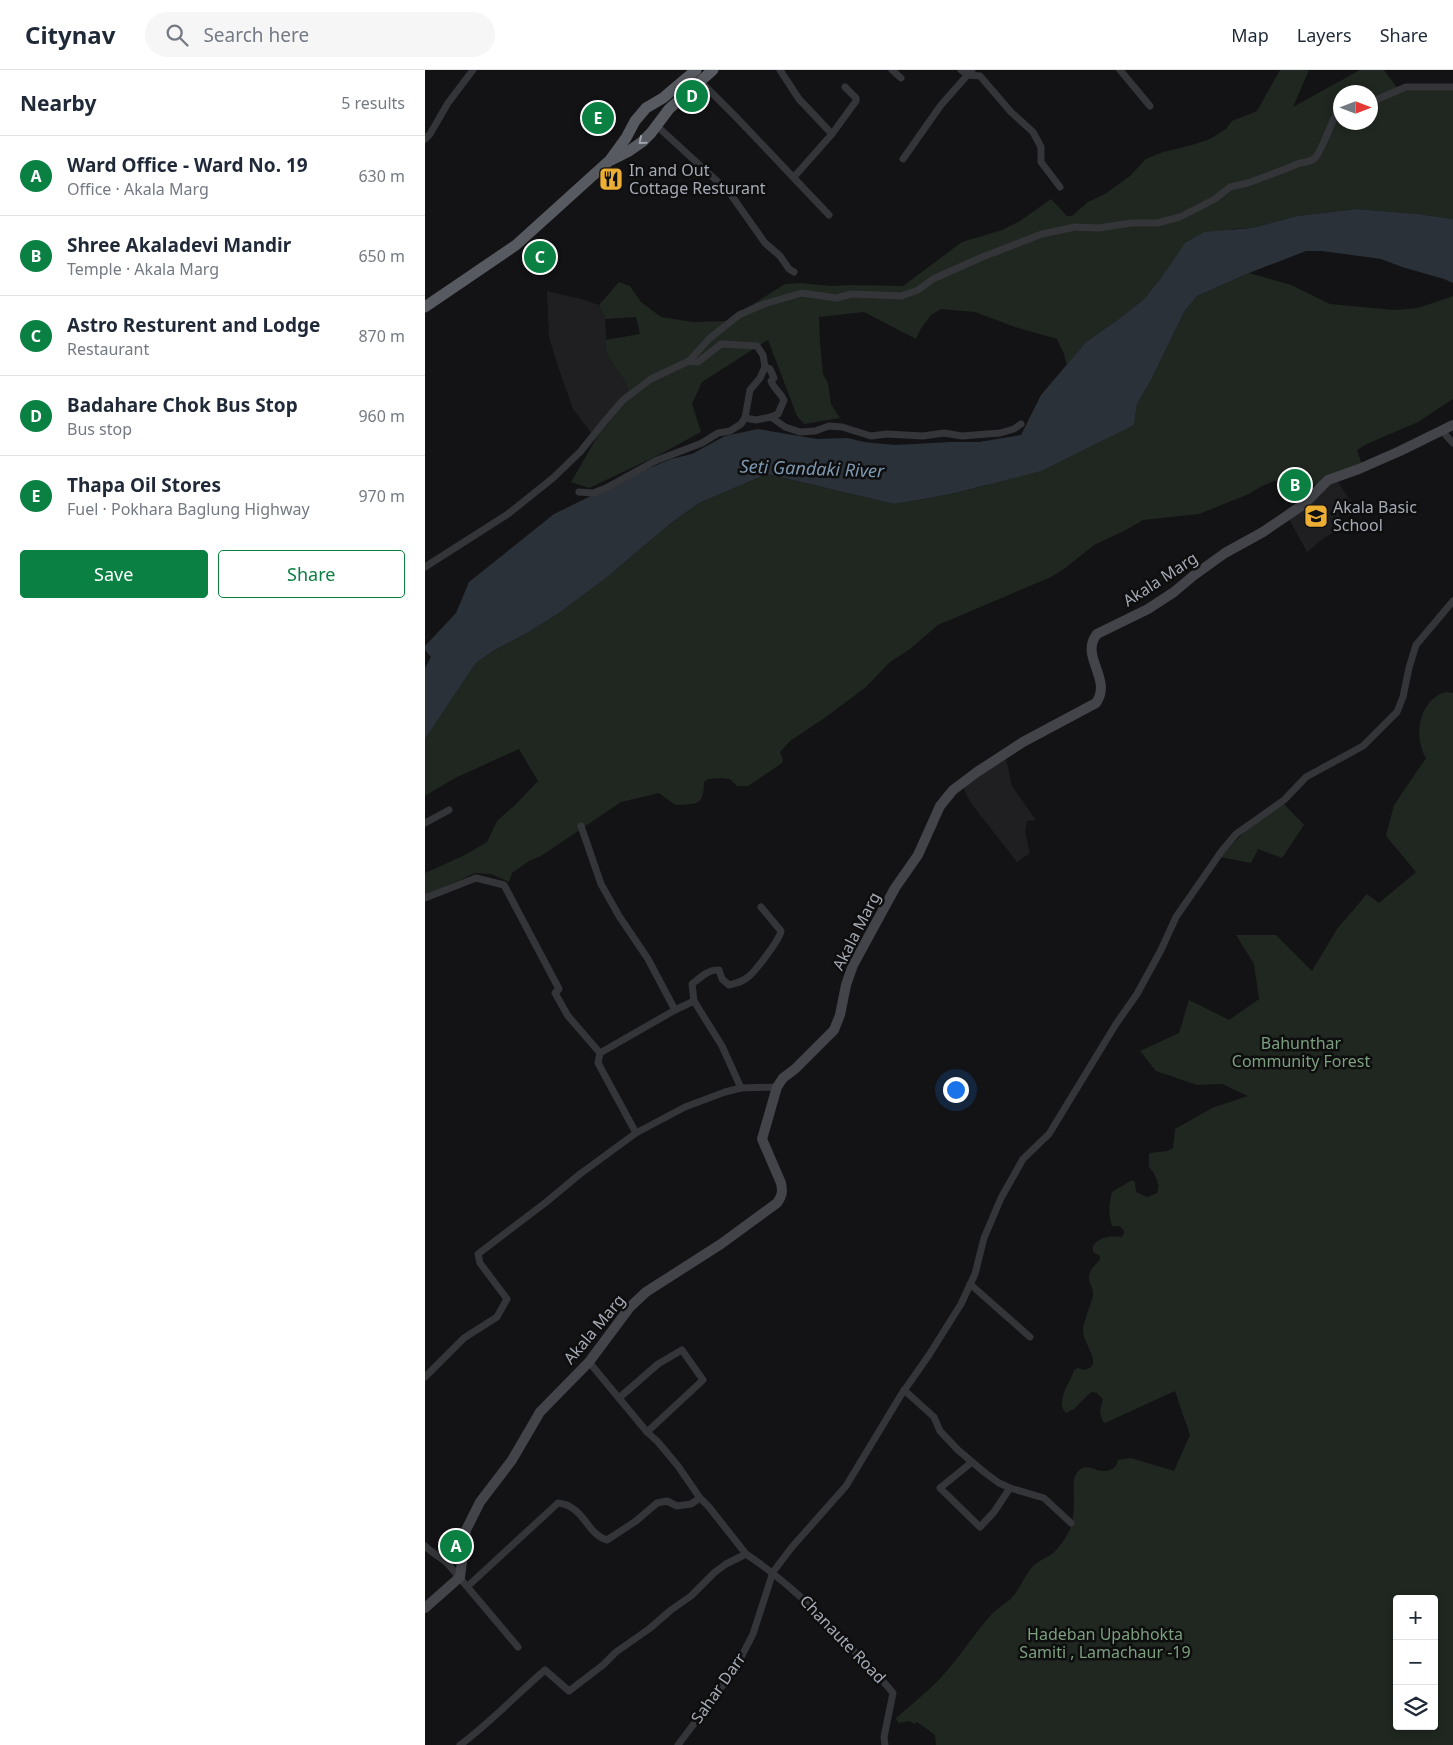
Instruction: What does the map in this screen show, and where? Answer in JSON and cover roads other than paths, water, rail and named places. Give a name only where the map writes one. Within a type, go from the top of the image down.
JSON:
[{"type":"highway","points":[[425,307],[516,245],[610,160],[626,138],[635,121],[646,108],[698,76],[713,70]]},
{"type":"highway","points":[[610,160],[636,147],[647,138],[663,115],[698,76]]},
{"type":"main road","name":"Akala Marg","points":[[460,1577],[465,1530],[480,1502],[512,1460],[539,1412],[589,1362],[630,1307],[647,1292],[721,1244],[777,1203],[781,1197],[783,1190],[781,1183],[762,1139],[777,1086],[783,1078],[795,1069],[834,1030],[840,1016],[846,985],[853,965],[895,888],[918,855],[940,806],[947,796],[977,772],[1023,742],[1090,707],[1099,699],[1101,681],[1091,648],[1093,639],[1097,634],[1148,609],[1174,592],[1225,554],[1263,532],[1304,504],[1328,480],[1359,469],[1453,425]]},
{"type":"main road","points":[[425,1608],[460,1577]]},
{"type":"street","points":[[425,139],[430,134],[448,103],[473,70]]},
{"type":"street","points":[[780,70],[799,99],[832,134]]},
{"type":"street","points":[[893,70],[901,78]]},
{"type":"street","points":[[961,70],[980,76],[1011,112],[1033,132],[1041,147],[1041,162],[1060,188]]},
{"type":"street","points":[[1121,70],[1149,106]]},
{"type":"street","points":[[903,159],[941,104],[970,72]]},
{"type":"street","points":[[698,76],[829,214]]},
{"type":"street","points":[[1378,99],[1406,86],[1453,87]]},
{"type":"street","points":[[794,177],[832,134],[856,101],[856,98],[845,87]]},
{"type":"street","points":[[425,567],[508,514],[553,478],[580,452],[623,400],[651,379],[689,361],[710,338],[739,315],[764,304],[802,294],[836,298],[852,294],[901,296],[918,290],[933,279],[980,258],[1042,234],[1075,227],[1099,228],[1157,222],[1180,217],[1215,200],[1230,188],[1293,166],[1297,162],[1307,162],[1313,159],[1320,151],[1333,121]]},
{"type":"street","points":[[657,126],[729,192],[765,243],[794,272]]},
{"type":"street","points":[[579,492],[593,493],[606,488],[655,462],[702,443],[718,434],[730,431],[741,424],[745,418],[750,390],[760,378],[765,367],[763,355],[757,346],[721,344],[698,362],[689,361]]},
{"type":"street","points":[[745,418],[756,420],[778,414],[784,400],[781,393],[774,388],[770,369],[765,367]]},
{"type":"street","points":[[771,417],[785,426],[800,432],[815,431],[829,426],[842,427],[871,436],[887,434],[923,436],[944,433],[962,436],[1000,433],[1014,430],[1021,424]]},
{"type":"street","points":[[1442,431],[1453,443]]},
{"type":"street","name":"Sahar Darr","points":[[678,1745],[735,1669],[753,1634],[773,1572],[792,1547],[846,1486],[904,1390],[942,1336],[961,1304],[975,1274],[984,1238],[1001,1198],[1023,1159],[1049,1134],[1116,1024],[1137,994],[1161,950],[1176,917],[1221,852],[1236,834],[1284,800],[1306,777],[1363,746],[1397,712],[1403,697],[1416,645],[1453,601]]},
{"type":"street","points":[[425,823],[449,810]]},
{"type":"street","points":[[581,826],[601,884],[619,916],[648,959],[675,1010]]},
{"type":"street","points":[[425,898],[476,878],[505,885],[559,989],[555,993],[568,1016],[600,1053]]},
{"type":"street","points":[[741,1088],[722,1046],[694,1001],[692,984],[713,969],[719,970],[722,979],[729,985],[738,983],[755,971],[776,943],[781,931],[761,907]]},
{"type":"street","points":[[636,1132],[598,1063],[600,1053],[694,1001]]},
{"type":"street","points":[[425,1377],[464,1338],[497,1317],[507,1299],[479,1263],[478,1254],[636,1132],[685,1107],[741,1088],[777,1086]]},
{"type":"street","points":[[970,1284],[1030,1337]]},
{"type":"street","points":[[619,1398],[658,1364],[682,1350],[703,1380],[647,1432]]},
{"type":"street","points":[[589,1362],[678,1466],[700,1498],[746,1554],[773,1572]]},
{"type":"street","points":[[904,1390],[933,1417],[940,1431],[972,1462],[999,1483],[1044,1498],[1071,1523]]},
{"type":"street","points":[[972,1462],[940,1488],[980,1527],[994,1512],[1010,1488]]},
{"type":"street","points":[[469,1586],[558,1503],[569,1504],[602,1539],[607,1540],[636,1521],[657,1503],[667,1501],[677,1506],[691,1504],[700,1498]]},
{"type":"street","points":[[425,1546],[431,1553],[442,1558],[469,1586],[518,1647]]},
{"type":"street","points":[[460,1745],[483,1728],[503,1707],[545,1670],[569,1691],[603,1665],[616,1652],[691,1596],[715,1572],[746,1554]]},
{"type":"street","name":"Chanaute Road","points":[[773,1572],[822,1616],[878,1674],[893,1693],[884,1737],[885,1745]]},
{"type":"water","name":"Seti Gandaki River","points":[[1357,209],[1453,219],[1453,283],[1381,259],[1322,251],[1306,251],[1197,296],[1184,312],[1151,380],[1137,404],[1134,425],[1041,471],[951,494],[894,504],[767,474],[699,503],[671,523],[606,578],[559,613],[493,651],[476,663],[425,739],[425,668],[431,657],[425,650],[425,646],[456,613],[469,582],[554,514],[640,472],[671,459],[692,454],[725,436],[758,429],[817,439],[848,438],[864,442],[895,445],[979,442],[1021,435],[1041,395],[1086,342],[1143,300],[1162,277],[1185,243],[1204,232],[1252,228],[1297,216]]},
{"type":"place","name":"Badahare Chok Bus Stop","points":[[692,96]]},
{"type":"place","name":"Thapa Oil Stores","points":[[598,118]]},
{"type":"place","name":"In and Out Cottage Resturant","points":[[611,179]]},
{"type":"place","name":"Astro Resturent and Lodge","points":[[540,257]]},
{"type":"place","name":"Shree Akaladevi Mandir","points":[[1295,485]]},
{"type":"place","name":"Akala Basic School","points":[[1316,516]]},
{"type":"place","name":"Ward Office - Ward No. 19","points":[[456,1546]]},
{"type":"park label","name":"Bahunthar Community Forest","points":[[1301,1052]]},
{"type":"park label","name":"Hadeban Upabhokta Samiti , Lamachaur -19","points":[[1105,1643]]}]
